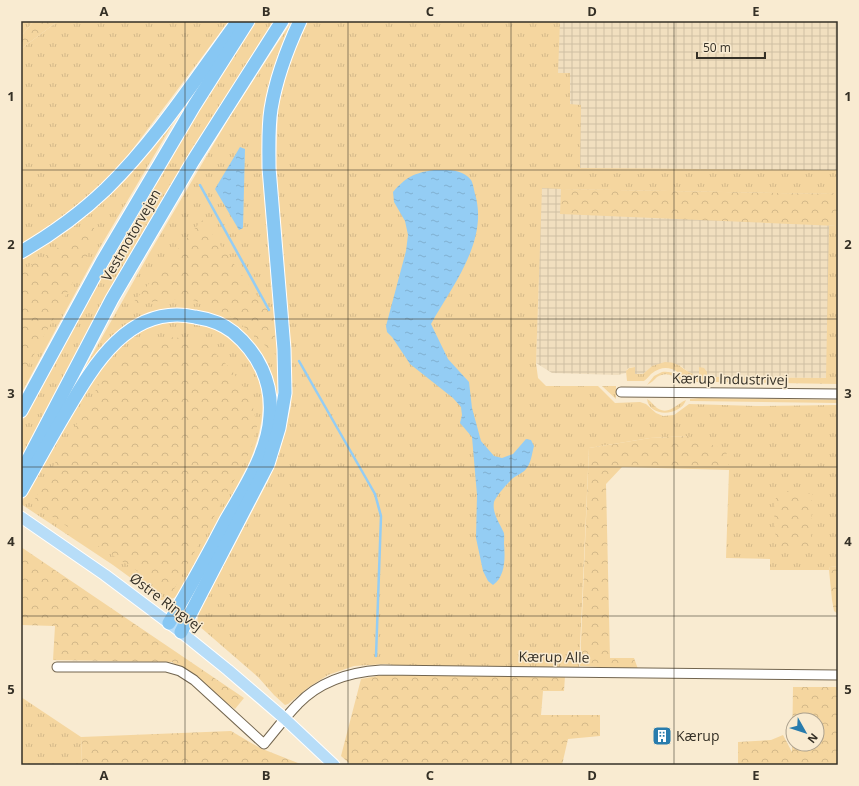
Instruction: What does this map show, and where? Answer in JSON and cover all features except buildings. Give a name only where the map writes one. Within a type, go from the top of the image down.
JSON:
[{"type":"highway","points":[[21,252],[51,234],[72,218],[106,188],[130,163],[174,108],[238,21]]},
{"type":"highway","name":"Vestmotorvejen","points":[[21,411],[102,262],[194,106],[248,21]]},
{"type":"highway","name":"Vestmotorvejen","points":[[21,473],[116,293],[193,161],[282,21]]},
{"type":"highway","points":[[181,632],[268,464],[276,441],[282,415],[285,393],[284,349],[269,168],[269,141],[271,111],[276,86],[281,67],[300,21]]},
{"type":"highway","points":[[21,491],[92,370],[113,344],[132,329],[150,320],[163,316],[188,315],[215,322],[231,331],[244,342],[257,358],[266,377],[270,396],[270,416],[265,440],[252,474],[169,623]]},
{"type":"main road","name":"Østre Ringvej","points":[[21,517],[105,575],[181,632],[286,719],[334,765]]},
{"type":"street","name":"Kærup Industrivej","points":[[621,392],[838,394]]},
{"type":"street","points":[[56,667],[166,667],[180,671],[194,680],[264,744],[286,719]]},
{"type":"street","name":"Kærup Alle","points":[[286,719],[298,704],[322,686],[350,674],[366,671],[397,670],[838,675]]},
{"type":"shaded area","points":[[546,21],[838,21],[838,378],[706,377],[707,372],[699,375],[691,374],[681,366],[652,366],[643,374],[635,374],[635,367],[631,367],[627,369],[626,373],[618,375],[552,373],[536,363]]},
{"type":"green space","points":[[21,21],[34,21],[21,36]]},
{"type":"green space","points":[[34,21],[58,21],[21,49],[21,36]]},
{"type":"green space","points":[[58,21],[229,21],[129,154],[99,187],[41,233],[21,244],[21,49]]},
{"type":"green space","points":[[255,21],[274,21],[174,182],[142,237],[80,347],[21,459],[21,423],[54,360],[174,148]]},
{"type":"green space","points":[[292,21],[297,21],[288,39],[275,76],[270,95],[266,124],[265,183],[279,330],[280,402],[276,426],[268,453],[261,469],[188,610],[185,609],[258,468],[270,435],[274,418],[274,401],[270,379],[262,360],[250,343],[234,329],[216,319],[197,313],[176,311],[154,314],[132,322],[114,335],[107,342],[76,390],[73,389],[150,252],[232,113]]},
{"type":"green space","points":[[308,21],[560,21],[558,73],[570,73],[570,104],[581,105],[580,168],[838,170],[838,194],[542,188],[536,363],[538,378],[546,386],[598,386],[615,403],[640,402],[646,404],[656,413],[663,416],[674,415],[689,404],[756,406],[838,405],[838,566],[830,567],[829,570],[770,570],[770,559],[726,558],[729,470],[687,436],[650,438],[589,448],[579,670],[421,668],[385,664],[354,666],[328,675],[285,705],[258,677],[199,626],[197,622],[200,608],[268,481],[277,459],[291,406],[291,374],[276,163],[278,108],[289,62]]},
{"type":"green space","points":[[182,108],[99,249],[21,394],[21,257],[46,243]]},
{"type":"green space","points":[[561,189],[838,194],[838,226],[560,214]]},
{"type":"green space","points":[[202,220],[274,319],[276,355],[236,320],[212,306],[186,298],[132,304]]},
{"type":"green space","points":[[90,222],[98,235],[21,379],[21,272],[65,243]]},
{"type":"green space","points":[[829,226],[838,226],[838,384],[716,382],[716,377],[826,378]]},
{"type":"green space","points":[[173,321],[197,323],[213,329],[232,341],[245,354],[254,368],[260,382],[262,413],[256,445],[250,461],[182,590],[173,598],[161,600],[113,565],[21,503],[92,380],[121,344],[136,333],[155,324]]},
{"type":"green space","points":[[174,337],[206,344],[230,368],[251,398],[257,426],[251,450],[172,593],[32,504],[107,370],[142,344]]},
{"type":"green space","points":[[665,362],[676,364],[690,373],[699,375],[699,367],[704,368],[707,372],[706,382],[688,382],[676,371],[667,368],[656,370],[644,381],[627,381],[626,371],[629,368],[635,367],[635,374],[643,374],[652,366]]},
{"type":"green space","points":[[662,372],[677,374],[686,385],[673,376],[666,374],[657,377],[647,385],[654,376]]},
{"type":"green space","points":[[602,386],[616,386],[616,399]]},
{"type":"green space","points":[[647,399],[657,408],[665,411],[686,400],[678,409],[665,413],[653,409],[649,405]]},
{"type":"green space","points":[[690,399],[838,400],[838,403],[690,401]]},
{"type":"green space","points":[[687,436],[726,450],[729,470],[622,467],[606,484],[610,658],[634,658],[638,669],[580,666],[589,448],[650,438]]},
{"type":"green space","points":[[787,491],[812,494],[811,546],[807,549],[777,549],[774,508],[775,502],[777,497]]},
{"type":"green space","points":[[21,547],[244,698],[235,709],[172,662],[53,660],[55,626],[21,625]]},
{"type":"green space","points":[[838,566],[838,614],[834,611],[829,570],[830,567]]},
{"type":"green space","points":[[383,675],[565,676],[564,691],[543,691],[541,715],[600,715],[600,736],[568,739],[562,765],[351,765],[341,756],[361,679]]},
{"type":"green space","points":[[793,687],[838,687],[838,765],[738,765],[738,742],[771,740],[783,735],[785,739],[785,752],[825,752],[825,712],[793,712]]},
{"type":"green space","points":[[21,697],[81,737],[82,765],[21,765]]},
{"type":"green space","points":[[231,731],[260,748],[303,765],[82,765],[81,737]]},
{"type":"water","points":[[240,147],[245,149],[243,228],[239,230],[215,189]]},
{"type":"water","points":[[434,170],[454,170],[467,176],[473,185],[478,212],[477,229],[473,246],[458,279],[431,324],[448,359],[469,382],[472,408],[481,441],[494,456],[502,458],[513,454],[526,439],[531,440],[534,446],[528,467],[511,480],[494,502],[495,514],[504,534],[505,554],[504,566],[500,577],[493,585],[488,581],[483,571],[476,538],[477,495],[472,437],[460,423],[462,415],[461,407],[453,398],[410,364],[387,332],[386,326],[406,251],[408,235],[405,221],[394,202],[393,192],[411,176]]},
{"type":"waterway","points":[[200,185],[269,310]]},
{"type":"waterway","points":[[299,361],[375,494],[381,516],[376,656]]},
{"type":"place","name":"Kærup","points":[[662,736]]}]
